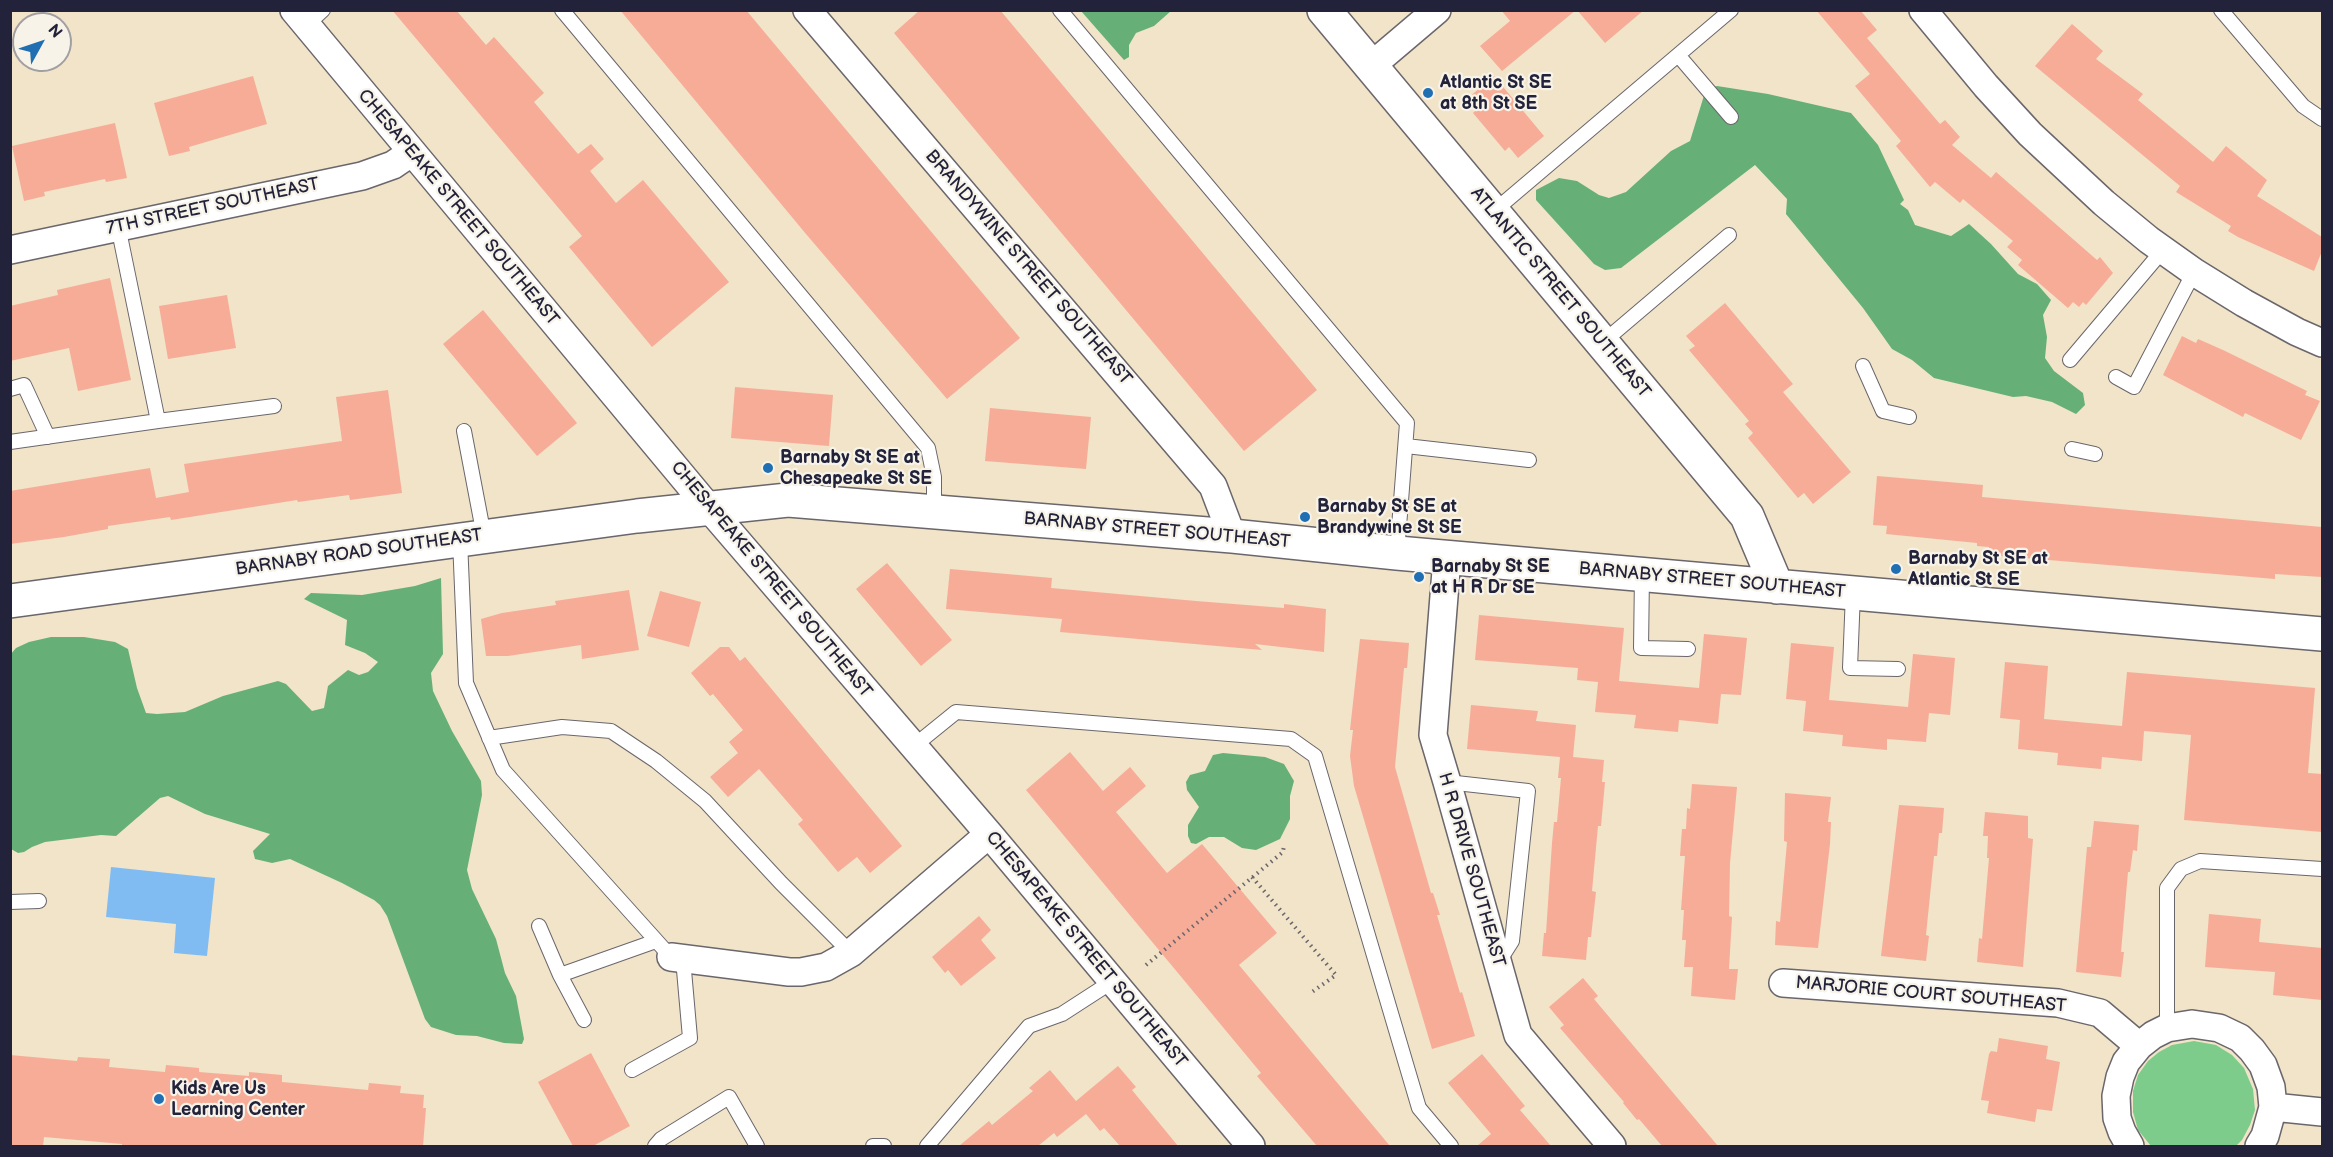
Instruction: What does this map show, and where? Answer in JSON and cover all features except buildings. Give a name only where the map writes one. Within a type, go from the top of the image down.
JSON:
[{"type":"street","name":"BRANDYWINE STREET SOUTHEAST","points":[[807,10],[1213,486],[1232,536]]},
{"type":"street","name":"ATLANTIC STREET SOUTHEAST","points":[[1324,10],[1748,516],[1777,587]]},
{"type":"street","points":[[1371,66],[1437,10]]},
{"type":"street","points":[[1923,10],[1986,86],[2030,134],[2104,203],[2194,272],[2255,309],[2322,343]]},
{"type":"street","name":"CHESAPEAKE STREET SOUTHEAST","points":[[308,16],[412,152],[708,507],[989,834],[1251,1146]]},
{"type":"street","name":"7TH STREET SOUTHEAST","points":[[10,250],[362,176],[393,165],[412,152]]},
{"type":"street","name":"BARNABY STREET SOUTHEAST","points":[[708,507],[788,500],[1232,536],[1447,558],[2322,634]]},
{"type":"street","name":"BARNABY ROAD SOUTHEAST","points":[[10,601],[708,507]]},
{"type":"street","name":"H R DRIVE SOUTHEAST","points":[[1447,558],[1433,735],[1518,1035],[1612,1146]]},
{"type":"street","points":[[670,952],[801,972],[826,967],[851,953],[989,834]]},
{"type":"street","name":"MARJORIE COURT SOUTHEAST","points":[[1783,983],[2058,1003],[2100,1013],[2139,1046]]},
{"type":"street","points":[[2130,1146],[2117,1118],[2116,1096],[2126,1062],[2139,1046],[2153,1035],[2167,1028],[2193,1024],[2226,1030],[2240,1038],[2263,1065],[2271,1087],[2273,1107],[2265,1136],[2259,1146]]},
{"type":"street","points":[[2273,1107],[2322,1112]]},
{"type":"lane","points":[[562,10],[928,448],[934,477],[934,512]]},
{"type":"lane","points":[[1060,10],[1407,423],[1397,553]]},
{"type":"lane","points":[[1493,212],[1731,10]]},
{"type":"lane","points":[[2222,10],[2302,106],[2322,119]]},
{"type":"lane","points":[[1678,55],[1731,117]]},
{"type":"lane","points":[[118,226],[158,422]]},
{"type":"lane","points":[[1602,343],[1729,235]]},
{"type":"lane","points":[[2070,360],[2163,249]]},
{"type":"lane","points":[[2116,377],[2134,387],[2194,272]]},
{"type":"lane","points":[[1863,366],[1883,411],[1909,417]]},
{"type":"lane","points":[[10,389],[24,385],[48,437]]},
{"type":"lane","points":[[10,442],[274,406]]},
{"type":"lane","points":[[464,431],[472,538],[466,683],[503,770],[670,952],[690,1038],[632,1070]]},
{"type":"lane","points":[[1406,446],[1529,460]]},
{"type":"lane","points":[[2072,449],[2095,454]]},
{"type":"lane","points":[[1642,575],[1641,648],[1688,649]]},
{"type":"lane","points":[[1853,593],[1850,668],[1898,669]]},
{"type":"lane","points":[[914,746],[956,712],[1290,739],[1315,756],[1419,1108],[1451,1146]]},
{"type":"lane","points":[[489,738],[562,727],[611,730],[656,761],[705,801],[780,883],[851,953]]},
{"type":"lane","points":[[1447,782],[1528,791],[1512,941],[1498,963]]},
{"type":"lane","points":[[2167,1028],[2168,888],[2181,869],[2200,861],[2322,869]]},
{"type":"lane","points":[[10,902],[39,901]]},
{"type":"lane","points":[[539,927],[560,975],[584,1020]]},
{"type":"lane","points":[[560,975],[670,952]]},
{"type":"lane","points":[[927,1146],[1029,1026],[1062,1014],[1113,981]]},
{"type":"lane","points":[[655,1146],[661,1139],[729,1097],[757,1146]]},
{"type":"lane","points":[[873,1146],[884,1146]]},
{"type":"path","points":[[1146,965],[1283,852],[1284,845]]},
{"type":"path","points":[[1252,877],[1336,975],[1312,992]]},
{"type":"green space","points":[[1081,11],[1171,11],[1154,26],[1136,33],[1129,45],[1129,57],[1124,60]]},
{"type":"green space","points":[[1717,86],[1768,94],[1851,113],[1878,145],[1904,200],[1900,204],[1908,210],[1915,225],[1951,236],[1969,224],[2018,274],[2037,284],[2051,300],[2043,315],[2047,337],[2045,358],[2054,371],[2083,393],[2085,405],[2076,414],[2052,402],[2026,396],[2013,397],[1934,378],[1912,360],[1892,349],[1863,308],[1786,214],[1787,199],[1755,165],[1621,268],[1605,270],[1594,264],[1536,200],[1536,190],[1559,178],[1577,181],[1599,195],[1609,198],[1626,192],[1671,151],[1690,141],[1706,89]]},
{"type":"green space","points":[[441,578],[443,654],[431,673],[433,691],[452,731],[481,781],[482,795],[467,870],[472,889],[496,939],[505,973],[516,996],[524,1039],[522,1044],[504,1043],[477,1036],[456,1035],[431,1027],[425,1019],[387,916],[380,905],[342,883],[290,859],[272,863],[255,859],[253,851],[270,834],[205,814],[168,796],[160,798],[116,836],[101,835],[45,842],[18,853],[11,849],[10,655],[16,648],[29,642],[51,637],[84,637],[115,642],[128,649],[137,688],[146,713],[185,712],[223,696],[278,681],[286,684],[312,711],[324,708],[328,686],[348,670],[359,675],[368,672],[378,662],[365,653],[345,645],[347,620],[304,599],[311,593],[362,595],[415,586]]},
{"type":"green space","points":[[1223,753],[1265,757],[1284,764],[1294,781],[1290,796],[1290,819],[1280,839],[1256,850],[1242,848],[1224,837],[1209,837],[1196,844],[1191,843],[1188,836],[1188,825],[1199,807],[1187,790],[1186,782],[1190,775],[1205,771],[1213,755]]},
{"type":"green space","points":[[2194,1041],[2216,1045],[2232,1055],[2244,1068],[2253,1089],[2255,1110],[2250,1125],[2236,1146],[2151,1146],[2138,1130],[2133,1112],[2133,1091],[2138,1075],[2148,1061],[2159,1052],[2172,1045]]},
{"type":"water","points":[[111,867],[215,878],[207,956],[174,953],[176,924],[106,917]]},
{"type":"place","name":"Atlantic St SE at 8th St SE","points":[[1428,93]]},
{"type":"place","name":"Barnaby St SE at Chesapeake St SE","points":[[768,468]]},
{"type":"place","name":"Barnaby St SE at Brandywine St SE","points":[[1305,517]]},
{"type":"place","name":"Barnaby St SE at Atlantic St SE","points":[[1896,569]]},
{"type":"place","name":"Barnaby St SE at H R Dr SE","points":[[1419,577]]},
{"type":"place","name":"Kids Are Us Learning Center","points":[[159,1099]]}]
